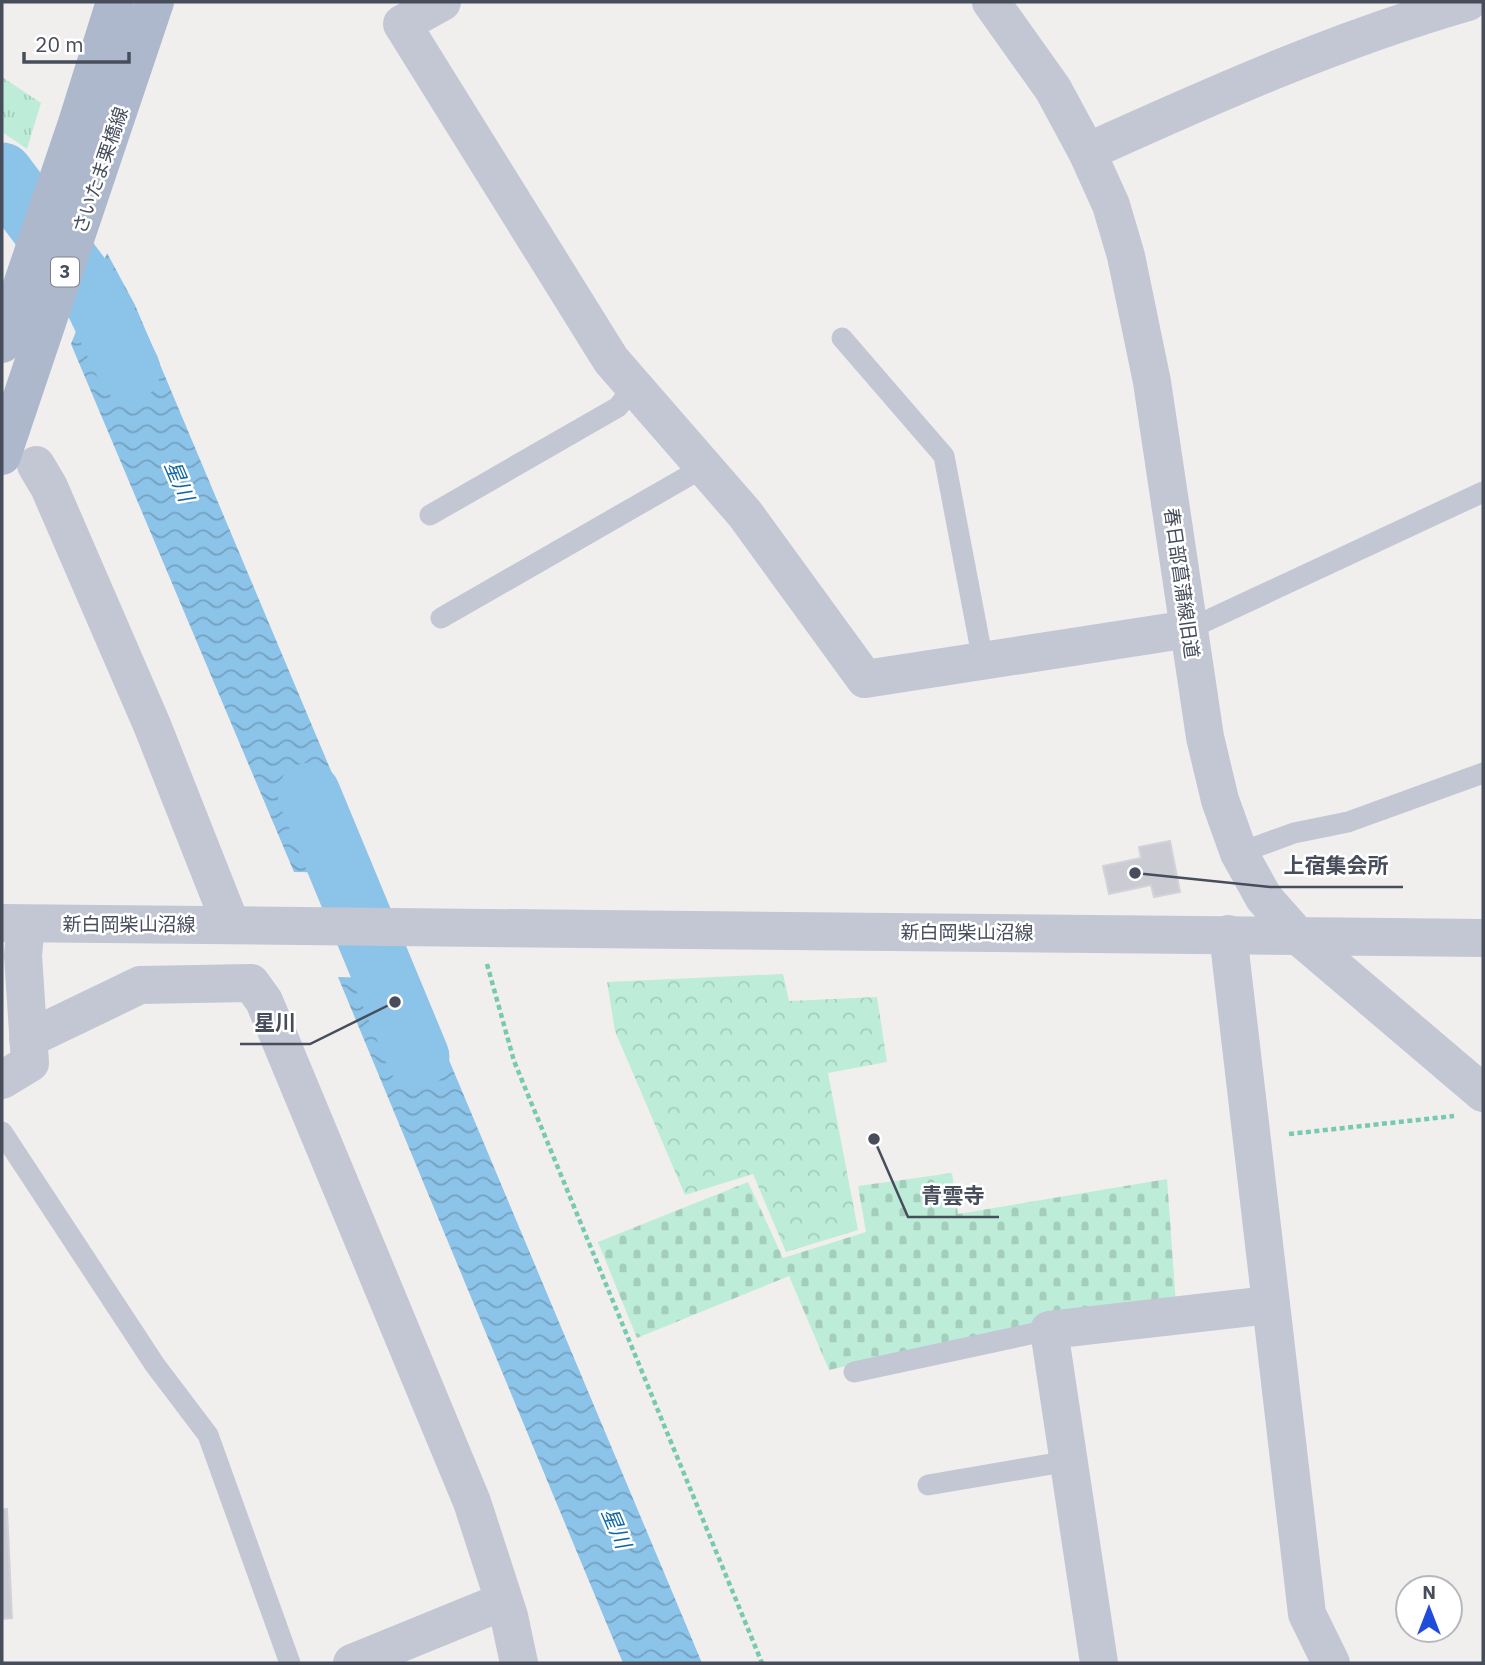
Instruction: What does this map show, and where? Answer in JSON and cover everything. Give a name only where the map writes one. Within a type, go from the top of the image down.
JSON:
[{"type":"main road","name":"さいたま栗橋線","points":[[2,343],[115,2]]},
{"type":"main road","name":"さいたま栗橋線","points":[[19,461],[26,384],[104,160],[155,2]]},
{"type":"street","points":[[442,2],[402,24],[611,360],[745,514],[864,679],[1189,629]]},
{"type":"street","name":"春日部菖蒲線旧道","points":[[991,2],[1053,89],[1087,152],[1111,205],[1142,321],[1205,737],[1220,800],[1239,853],[1264,898],[1296,934],[1475,1104]]},
{"type":"street","points":[[1087,152],[1252,78],[1468,2]]},
{"type":"street","points":[[19,461],[49,487],[152,725],[244,925]]},
{"type":"street","points":[[2,1080],[30,1063],[23,955],[14,923]]},
{"type":"street","name":"新白岡柴山沼線","points":[[14,923],[1483,938]]},
{"type":"street","points":[[1228,934],[1307,1614],[1331,1663]]},
{"type":"street","points":[[29,1039],[140,985],[251,983],[264,1001],[472,1502],[504,1601],[519,1663]]},
{"type":"street","points":[[1098,1663],[1049,1329],[1269,1305]]},
{"type":"street","points":[[352,1663],[504,1601]]},
{"type":"lane","points":[[842,338],[944,456],[983,661]]},
{"type":"lane","points":[[430,515],[618,407],[634,386]]},
{"type":"lane","points":[[441,618],[704,467]]},
{"type":"lane","points":[[1189,629],[1483,492]]},
{"type":"lane","points":[[1239,853],[1294,833],[1348,822],[1483,773]]},
{"type":"lane","points":[[2,1132],[155,1365],[208,1435],[290,1663]]},
{"type":"lane","points":[[854,1372],[1049,1329]]},
{"type":"lane","points":[[928,1485],[1069,1461]]},
{"type":"path","points":[[485,959],[514,1061],[762,1663]]},
{"type":"path","points":[[1250,1138],[1475,1104]]},
{"type":"green space","points":[[2,77],[41,103],[27,149],[2,132]]},
{"type":"green space","points":[[783,974],[789,1001],[877,997],[887,1062],[828,1073],[858,1230],[786,1252],[753,1174],[685,1195],[615,1031],[607,982]]},
{"type":"green space","points":[[952,1173],[958,1214],[1167,1179],[1176,1304],[1053,1320],[829,1370],[789,1276],[637,1338],[598,1242],[748,1182],[783,1258],[866,1232],[858,1186]]},
{"type":"water","points":[[2,144],[22,159],[2,223]]},
{"type":"water","points":[[107,253],[135,305],[374,873],[294,872],[71,344]]},
{"type":"water","points":[[338,977],[415,979],[702,1663],[623,1663]]},
{"type":"building","points":[[1170,841],[1180,892],[1154,897],[1151,885],[1109,894],[1103,866],[1141,858],[1139,847]]},
{"type":"building","points":[[2,1509],[7,1509],[12,1618],[2,1619]]},
{"type":"waterway","name":"星川","points":[[2,174],[93,295],[129,370]]},
{"type":"waterway","name":"星川","points":[[309,794],[418,1057]]},
{"type":"place","name":"上宿集会所","points":[[1135,873]]},
{"type":"place","name":"星川","points":[[395,1002]]},
{"type":"place","name":"青雲寺","points":[[874,1139]]}]
